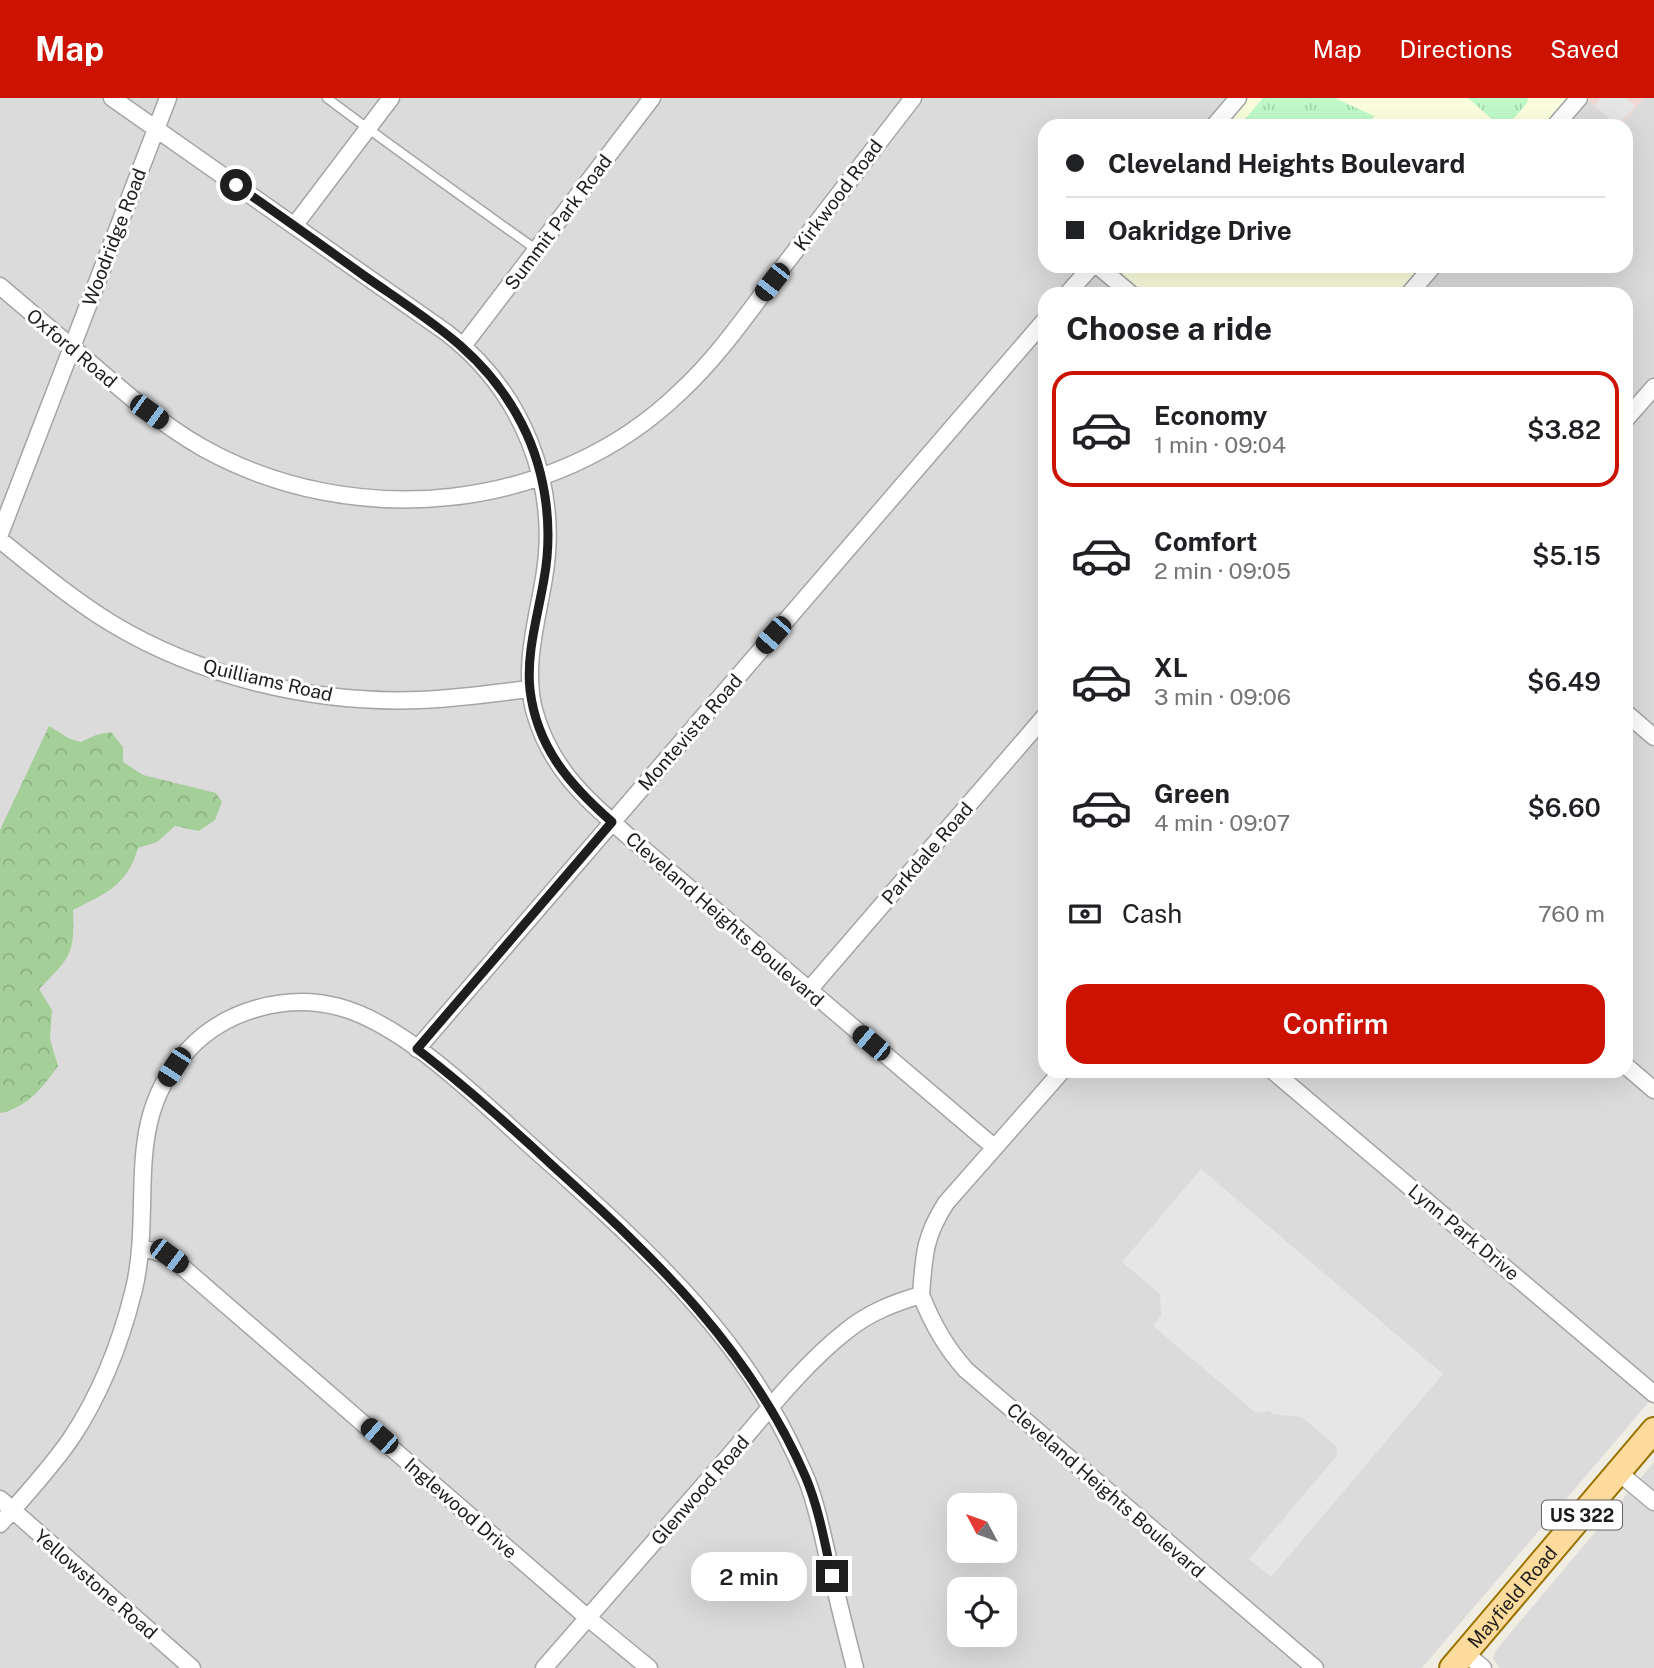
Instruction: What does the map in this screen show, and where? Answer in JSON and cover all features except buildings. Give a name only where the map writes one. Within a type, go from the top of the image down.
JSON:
[{"type":"main road","name":"Mayfield Road","points":[[1467,1663],[1654,1430]]},
{"type":"street","name":"Cleveland Heights Boulevard","points":[[112,98],[463,346],[496,381],[528,435],[542,477],[547,517],[547,556],[531,651],[530,689],[543,738],[557,764],[577,790],[612,822],[994,1147]]},
{"type":"street","name":"Woodridge Road","points":[[0,534],[168,98]]},
{"type":"street","points":[[294,226],[391,98]]},
{"type":"street","name":"Summit Park Road","points":[[463,346],[652,98]]},
{"type":"street","name":"Kirkwood Road","points":[[542,477],[587,459],[630,435],[698,375],[725,344],[912,98]]},
{"type":"street","points":[[1220,119],[1238,98]]},
{"type":"street","points":[[1561,119],[1579,98]]},
{"type":"street","points":[[1074,287],[1086,273]]},
{"type":"street","points":[[1106,273],[1123,287]]},
{"type":"street","points":[[1415,287],[1427,273]]},
{"type":"street","name":"Oxford Road","points":[[0,286],[149,412],[191,441],[233,463],[291,483],[350,496],[423,499],[470,495],[503,489],[542,477]]},
{"type":"street","name":"Montevista Road","points":[[417,1049],[1038,328]]},
{"type":"street","points":[[1633,411],[1654,387]]},
{"type":"street","name":"Quilliams Road","points":[[0,540],[70,595],[113,624],[164,650],[221,672],[307,692],[385,700],[419,700],[530,689]]},
{"type":"street","points":[[1633,719],[1654,737]]},
{"type":"street","name":"Parkdale Road","points":[[808,991],[1038,724]]},
{"type":"street","points":[[0,1524],[6,1505],[69,1441],[95,1397],[122,1329],[133,1291],[141,1247],[143,1160],[149,1114],[174,1067],[189,1048],[212,1030],[243,1013],[269,1005],[321,1003],[369,1017],[417,1049],[499,1116],[630,1235],[722,1335],[771,1407],[807,1479],[855,1668]]},
{"type":"street","points":[[1633,1072],[1654,1090]]},
{"type":"street","points":[[921,1295],[926,1241],[933,1223],[946,1203],[1056,1078]]},
{"type":"street","name":"Lynn Park Drive","points":[[1281,1078],[1654,1394]]},
{"type":"street","name":"Inglewood Drive","points":[[141,1247],[169,1256],[187,1270],[649,1668]]},
{"type":"street","name":"Cleveland Heights Boulevard","points":[[921,1295],[933,1325],[945,1345],[966,1370],[1315,1668]]},
{"type":"street","name":"Glenwood Road","points":[[544,1668],[771,1407],[845,1332],[870,1314],[921,1295]]},
{"type":"street","points":[[1619,1472],[1654,1502]]},
{"type":"street","name":"Yellowstone Road","points":[[6,1505],[192,1668]]},
{"type":"lane","points":[[327,98],[432,177],[537,250]]},
{"type":"shaded area","points":[[0,98],[1226,98],[1208,119],[1038,119],[1038,273],[1092,273],[1110,287],[1038,287],[1038,1078],[1633,1078],[1633,287],[1427,287],[1439,273],[1633,273],[1633,119],[1626,119],[1644,98],[1654,98],[1654,1396],[1422,1668],[0,1668]]},
{"type":"shaded area","points":[[1249,98],[1566,98],[1548,119],[1230,119]]},
{"type":"shaded area","points":[[1601,98],[1626,98],[1635,106],[1623,119],[1611,119],[1595,105]]},
{"type":"shaded area","points":[[1644,98],[1626,119],[1611,119],[1588,100]]},
{"type":"shaded area","points":[[1588,100],[1610,119],[1572,119]]},
{"type":"shaded area","points":[[1122,273],[1415,273],[1402,287],[1136,287]]},
{"type":"shaded area","points":[[1201,1169],[1443,1374],[1271,1577],[1249,1559],[1336,1457],[1337,1447],[1302,1417],[1273,1414],[1269,1411],[1256,1413],[1153,1326],[1161,1316],[1160,1294],[1122,1262]]},
{"type":"shaded area","points":[[1654,1462],[1654,1668],[1500,1668],[1493,1659],[1496,1650]]},
{"type":"green space","points":[[1263,98],[1335,98],[1374,116],[1372,119],[1245,119]]},
{"type":"green space","points":[[1468,98],[1528,98],[1513,119],[1492,119]]},
{"type":"green space","points":[[49,726],[70,739],[81,742],[111,732],[123,747],[123,762],[143,775],[216,793],[222,802],[215,820],[199,831],[175,826],[157,842],[138,848],[128,871],[114,887],[73,910],[73,937],[68,954],[58,970],[39,989],[52,1010],[50,1039],[58,1066],[40,1089],[26,1101],[0,1113],[0,830]]},
{"type":"route","points":[[236,185],[419,313],[480,362],[496,381],[518,416],[528,435],[542,477],[547,517],[547,556],[531,651],[530,689],[548,749],[577,790],[612,822],[417,1049],[499,1116],[630,1235],[722,1335],[771,1407],[807,1479],[832,1576]]}]
